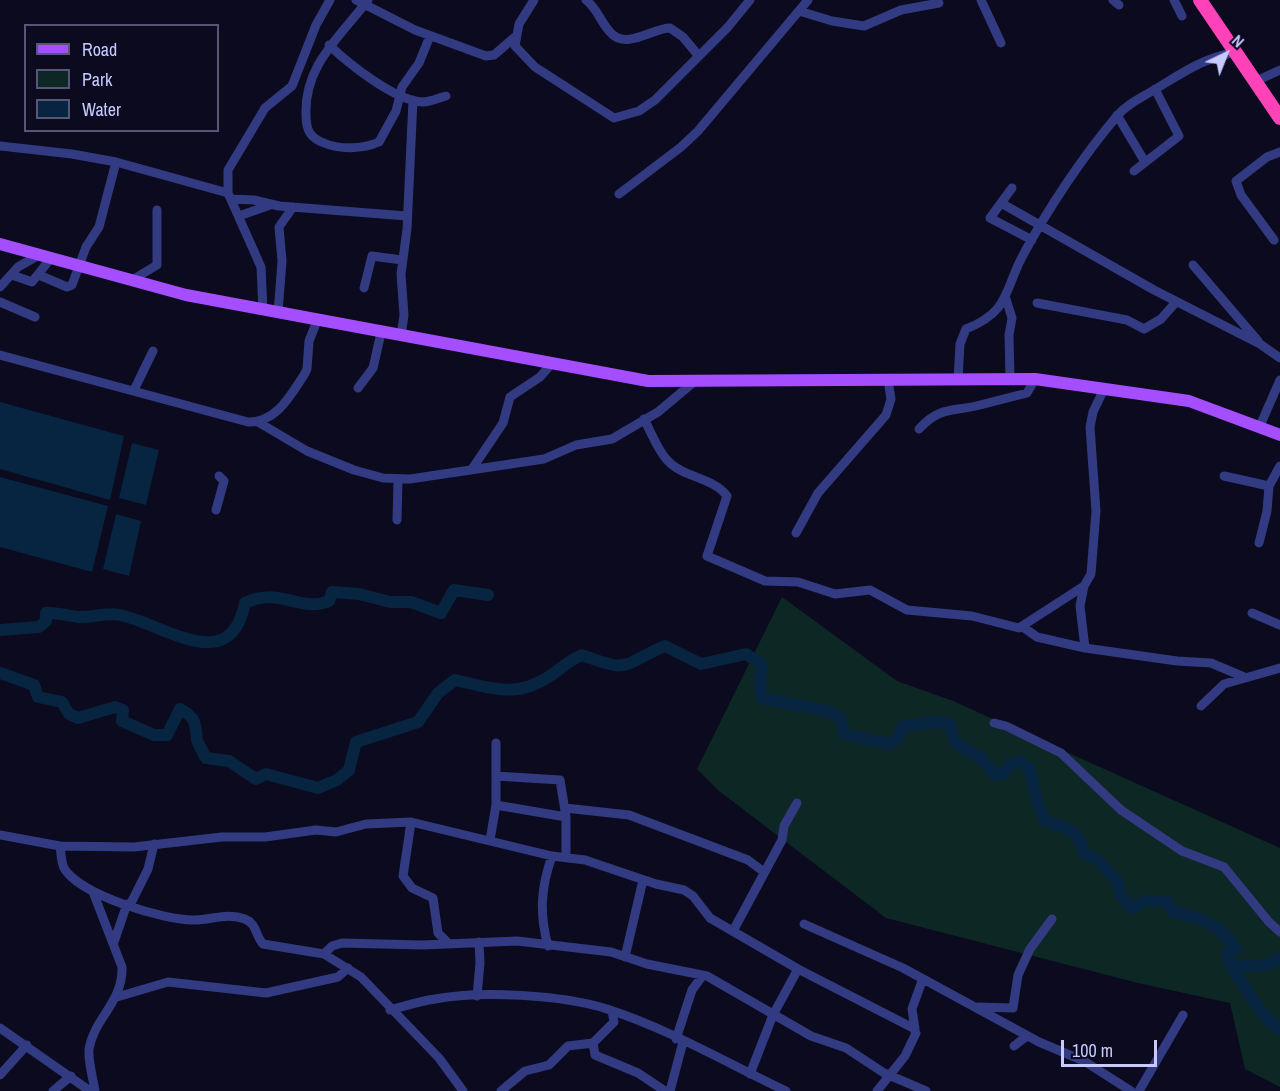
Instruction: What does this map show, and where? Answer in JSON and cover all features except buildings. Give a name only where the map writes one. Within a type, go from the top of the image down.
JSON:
[{"type":"highway","points":[[1200,0],[1280,118]]},
{"type":"main road","points":[[0,244],[186,295],[648,381],[1035,379],[1189,401],[1280,435]]},
{"type":"street","points":[[263,310],[261,267],[229,196],[227,176],[230,164],[249,139],[265,108],[292,86],[316,25],[330,0]]},
{"type":"street","points":[[430,36],[419,63],[402,87],[396,111],[378,142],[340,148],[312,137],[306,126],[306,92],[315,69],[329,45],[354,21],[363,1],[430,36],[490,57],[515,37],[534,0]]},
{"type":"street","points":[[586,0],[596,10],[612,34],[619,39],[628,39],[670,28],[683,37],[698,55]]},
{"type":"street","points":[[515,37],[515,46],[535,67],[614,118],[639,111],[655,100],[728,27],[750,0]]},
{"type":"street","points":[[619,194],[674,153],[698,131],[808,0]]},
{"type":"street","points":[[981,0],[1001,43]]},
{"type":"street","points":[[1174,0],[1182,16]]},
{"type":"street","points":[[799,11],[832,21],[864,26],[901,9],[939,3]]},
{"type":"street","points":[[329,45],[347,62],[401,95],[424,102],[446,96]]},
{"type":"street","points":[[958,380],[962,336],[966,329],[980,323],[1006,299],[1021,258],[1118,115],[1133,102],[1210,57],[1236,52]]},
{"type":"street","points":[[1256,81],[1280,70]]},
{"type":"street","points":[[1134,171],[1179,136],[1155,89]]},
{"type":"street","points":[[401,336],[404,315],[401,286],[402,260],[407,216],[413,100]]},
{"type":"street","points":[[1118,115],[1145,162]]},
{"type":"street","points":[[0,146],[116,162],[229,196],[270,205],[407,216]]},
{"type":"street","points":[[1274,240],[1241,195],[1236,181],[1267,157],[1280,152]]},
{"type":"street","points":[[39,275],[68,287],[73,284],[87,243],[99,227],[116,162]]},
{"type":"street","points":[[1012,188],[990,218],[1032,240]]},
{"type":"street","points":[[1001,203],[1040,227],[1176,302],[1260,344],[1280,357]]},
{"type":"street","points":[[239,216],[270,205]]},
{"type":"street","points":[[278,313],[282,261],[279,227],[292,207]]},
{"type":"street","points":[[132,280],[157,265],[158,210]]},
{"type":"street","points":[[364,288],[372,256],[402,260]]},
{"type":"street","points":[[0,287],[12,275],[45,257]]},
{"type":"street","points":[[12,275],[30,283],[39,275],[45,257]]},
{"type":"street","points":[[1193,265],[1260,344]]},
{"type":"street","points":[[1006,299],[1012,318],[1009,335],[1010,378]]},
{"type":"street","points":[[0,302],[35,316]]},
{"type":"street","points":[[1037,303],[1127,320],[1144,329],[1161,320],[1176,302]]},
{"type":"street","points":[[0,355],[248,422],[258,422],[269,418],[280,408],[304,375],[307,369],[309,341],[317,321]]},
{"type":"street","points":[[358,388],[373,368],[381,333]]},
{"type":"street","points":[[134,390],[153,351]]},
{"type":"street","points":[[472,469],[503,423],[510,397],[540,377],[553,362]]},
{"type":"street","points":[[919,429],[930,418],[952,408],[981,405],[1027,393],[1035,379]]},
{"type":"street","points":[[796,533],[818,493],[886,415],[890,407],[888,380]]},
{"type":"street","points":[[1259,428],[1280,380]]},
{"type":"street","points":[[258,422],[307,451],[354,470],[398,480],[544,459],[576,445],[612,439],[644,418],[658,412],[695,381]]},
{"type":"street","points":[[1085,648],[1080,606],[1084,586],[1091,574],[1096,531],[1090,427],[1093,412],[1104,389]]},
{"type":"street","points":[[644,418],[666,459],[696,478],[718,486],[727,496],[707,556],[765,581],[798,582],[835,594],[870,590],[893,604],[916,612],[972,616],[1023,627],[1037,637],[1085,648],[1177,661],[1211,663],[1244,677]]},
{"type":"street","points":[[1258,543],[1267,511],[1269,486],[1280,466]]},
{"type":"street","points":[[216,510],[217,495],[224,481],[219,476]]},
{"type":"street","points":[[1224,476],[1269,486]]},
{"type":"street","points":[[397,520],[398,480]]},
{"type":"street","points":[[1023,627],[1084,586]]},
{"type":"street","points":[[1252,613],[1280,625]]},
{"type":"street","points":[[1201,706],[1224,684],[1280,668]]},
{"type":"street","points":[[994,723],[1006,726],[1061,753],[1121,810],[1182,851],[1224,867],[1269,922],[1280,932]]},
{"type":"street","points":[[490,840],[495,805],[496,743]]},
{"type":"street","points":[[496,776],[558,778],[561,781],[565,813],[566,857]]},
{"type":"street","points":[[733,931],[782,840],[784,826],[797,802]]},
{"type":"street","points":[[495,805],[565,813],[635,817],[748,860],[764,872]]},
{"type":"street","points":[[411,822],[403,876],[412,888],[433,897],[438,933],[448,943]]},
{"type":"street","points":[[0,835],[60,846],[118,847],[222,837],[265,837],[316,830],[336,832],[366,824],[411,822],[552,856],[594,862],[688,892],[706,916],[798,969],[915,1029]]},
{"type":"street","points":[[114,942],[128,905],[148,869],[154,844]]},
{"type":"street","points":[[60,846],[64,868],[93,892],[148,912],[196,920],[226,915],[239,917],[252,923],[263,944],[324,954],[372,988],[390,1010],[438,1058],[463,1091]]},
{"type":"street","points":[[548,946],[542,919],[541,899],[552,856]]},
{"type":"street","points":[[625,957],[643,879]]},
{"type":"street","points":[[93,892],[122,967],[121,985],[117,997],[96,1031],[89,1049],[95,1091]]},
{"type":"street","points":[[971,1006],[1013,1008],[1018,975],[1030,949],[1052,919]]},
{"type":"street","points":[[804,924],[903,968],[922,981],[1027,1036],[1084,1061],[1131,1091]]},
{"type":"street","points":[[324,954],[332,946],[342,943],[517,941],[605,951],[647,964],[703,975],[811,1036],[846,1048],[891,1076],[926,1091]]},
{"type":"street","points":[[477,996],[479,942]]},
{"type":"street","points":[[117,997],[168,982],[266,993],[338,976],[348,969]]},
{"type":"street","points":[[750,1074],[773,1015],[798,969]]},
{"type":"street","points":[[670,1091],[679,1040],[692,990],[703,975]]},
{"type":"street","points":[[877,1091],[905,1056],[915,1035],[912,1009],[922,981]]},
{"type":"street","points":[[121,985],[140,990]]},
{"type":"street","points":[[390,1010],[436,998],[477,996],[524,997],[587,1004],[612,1011],[679,1040],[786,1091]]},
{"type":"street","points":[[501,1091],[525,1071],[549,1065],[568,1046],[593,1043],[614,1022],[612,1011]]},
{"type":"street","points":[[1138,1091],[1183,1015]]},
{"type":"street","points":[[0,1028],[90,1091]]},
{"type":"street","points":[[1014,1046],[1027,1036]]},
{"type":"street","points":[[593,1043],[597,1056],[638,1073],[666,1091]]},
{"type":"street","points":[[0,1075],[27,1046]]},
{"type":"street","points":[[53,1091],[71,1076]]},
{"type":"green space","points":[[782,597],[897,681],[953,701],[1280,848],[1280,1087],[1245,1069],[1230,1003],[1138,983],[886,918],[719,791],[697,769]]},
{"type":"water","points":[[0,402],[124,436],[110,500],[0,469]]},
{"type":"water","points":[[132,443],[159,450],[146,505],[119,498]]},
{"type":"water","points":[[0,477],[108,506],[92,572],[0,547]]},
{"type":"water","points":[[116,514],[141,521],[129,576],[103,569]]},
{"type":"waterway","points":[[0,630],[39,627],[46,621],[46,613],[78,617],[115,614],[175,635],[210,642],[225,638],[237,625],[245,603],[257,599],[269,597],[319,604],[329,601],[332,592],[359,594],[390,602],[411,602],[441,613],[454,590],[488,595]]},
{"type":"waterway","points":[[0,673],[34,685],[38,697],[62,702],[69,714],[78,718],[115,707],[123,710],[122,721],[154,735],[167,735],[180,709],[190,715],[194,722],[197,740],[206,758],[229,761],[256,779],[266,774],[318,788],[337,780],[349,770],[356,742],[418,722],[438,693],[455,680],[504,690],[515,689],[538,683],[582,655],[618,666],[625,665],[665,646],[701,664],[746,654],[762,665],[760,684],[762,698],[830,712],[840,718],[845,734],[888,744],[898,738],[903,726],[938,722],[950,724],[954,742],[981,758],[995,775],[1003,774],[1010,765],[1018,761],[1030,769],[1037,801],[1045,821],[1075,834],[1082,845],[1084,854],[1097,859],[1118,882],[1120,894],[1132,908],[1148,900],[1168,902],[1172,912],[1208,923],[1223,933],[1236,949],[1227,953],[1229,964],[1262,966],[1280,958]]},
{"type":"waterway","points":[[1229,964],[1258,1007],[1280,1030]]}]
